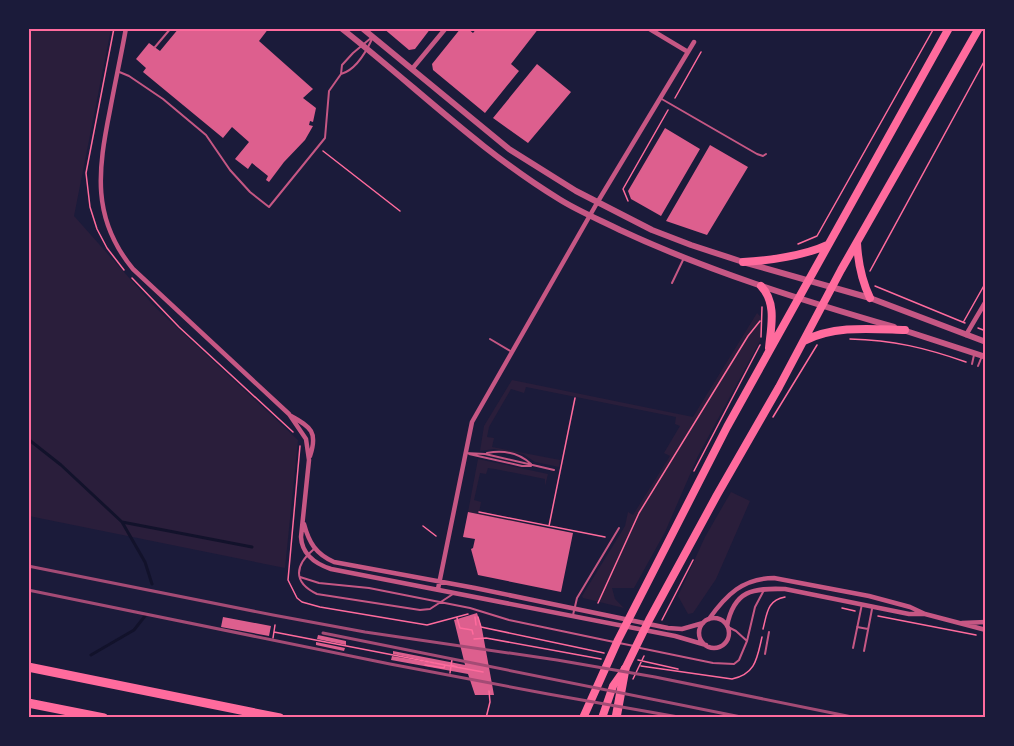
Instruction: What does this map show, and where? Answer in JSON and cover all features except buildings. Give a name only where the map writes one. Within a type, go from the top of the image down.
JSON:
[{"type":"highway","points":[[583,717],[618,640],[728,427],[949,28]]},
{"type":"highway","points":[[602,717],[613,686],[625,669],[660,599],[832,287],[979,28]]},
{"type":"highway","points":[[857,243],[861,280],[870,298]]},
{"type":"highway","points":[[743,262],[762,261],[816,251],[828,245]]},
{"type":"highway","points":[[761,286],[770,295],[769,352]]},
{"type":"highway","points":[[804,341],[816,334],[831,331],[905,330]]},
{"type":"highway","points":[[28,667],[280,717]]},
{"type":"highway","points":[[616,717],[625,669]]},
{"type":"highway","points":[[28,703],[104,717]]},
{"type":"street","points":[[126,28],[99,170],[103,207],[116,243],[139,275],[289,414],[304,434],[309,460],[301,542],[307,555],[320,565],[675,636],[715,648],[724,645],[729,637],[727,626],[731,607],[736,600],[748,592],[765,588],[785,589],[909,614],[925,614]]},
{"type":"street","points":[[341,28],[488,149],[559,199],[591,216],[684,257],[761,286],[981,355],[983,341],[870,298],[691,245],[652,230],[576,192],[509,149],[362,28]]},
{"type":"street","points":[[412,69],[446,28]]},
{"type":"street","points":[[648,28],[688,52]]},
{"type":"street","points":[[438,589],[472,422],[597,203],[694,42]]},
{"type":"street","points":[[966,335],[986,301]]},
{"type":"street","points":[[303,522],[314,549],[323,557],[334,562],[668,628],[682,629],[719,619],[727,626]]},
{"type":"street","points":[[709,620],[734,589],[763,578],[774,578],[869,596],[986,630]]},
{"type":"street","points":[[862,604],[869,596]]},
{"type":"street","points":[[869,596],[873,606]]},
{"type":"street","points":[[959,623],[986,622]]},
{"type":"street","points":[[703,623],[700,634],[706,645]]},
{"type":"lane","points":[[155,47],[171,28]]},
{"type":"lane","points":[[117,71],[129,76],[163,99],[206,135],[230,170],[269,207],[325,138],[329,90],[341,74],[342,65],[364,47],[372,37]]},
{"type":"lane","points":[[341,74],[348,72],[372,37]]},
{"type":"lane","points":[[660,98],[757,154],[763,156],[766,154]]},
{"type":"lane","points":[[672,283],[684,257]]},
{"type":"lane","points":[[490,339],[512,352]]},
{"type":"lane","points":[[972,364],[981,355]]},
{"type":"lane","points":[[978,366],[981,355]]},
{"type":"lane","points":[[465,453],[485,454],[554,470]]},
{"type":"lane","points":[[465,453],[522,466],[534,466]]},
{"type":"lane","points":[[573,616],[577,597],[619,528]]},
{"type":"lane","points":[[314,549],[299,567],[300,577],[308,589],[317,594],[420,610],[430,609],[455,592]]},
{"type":"lane","points":[[300,577],[320,583],[357,586],[441,602],[508,620],[724,664],[734,664],[739,660],[747,641],[755,607],[765,588]]},
{"type":"lane","points":[[853,648],[862,604]]},
{"type":"lane","points":[[864,651],[873,606]]},
{"type":"lane","points":[[727,626],[747,641]]},
{"type":"lane","points":[[857,627],[868,629]]},
{"type":"lane","points":[[765,654],[770,632]]},
{"type":"path","points":[[798,243],[817,236],[934,28]]},
{"type":"path","points":[[628,201],[622,189],[701,52]]},
{"type":"path","points":[[869,273],[877,254],[986,58]]},
{"type":"path","points":[[318,147],[400,211]]},
{"type":"path","points":[[963,322],[986,282]]},
{"type":"path","points":[[872,286],[986,331]]},
{"type":"path","points":[[693,472],[759,346],[761,341],[760,307]]},
{"type":"path","points":[[598,603],[639,513],[672,456],[761,319]]},
{"type":"path","points":[[850,339],[915,345],[972,364]]},
{"type":"path","points":[[773,417],[819,342]]},
{"type":"path","points":[[549,525],[574,398]]},
{"type":"path","points":[[479,512],[605,537]]},
{"type":"path","points":[[423,526],[436,536]]},
{"type":"path","points":[[660,624],[694,557]]},
{"type":"path","points":[[289,574],[288,580],[294,594],[302,602],[313,606],[427,625],[468,614],[479,617],[481,627],[614,655]]},
{"type":"path","points":[[475,616],[476,625]]},
{"type":"path","points":[[457,617],[460,628],[472,630],[473,633]]},
{"type":"path","points":[[273,638],[275,625]]},
{"type":"path","points":[[274,632],[444,667]]},
{"type":"path","points":[[474,639],[486,638],[602,659]]},
{"type":"path","points":[[632,681],[646,653]]},
{"type":"path","points":[[427,655],[425,666],[457,667]]},
{"type":"path","points":[[636,659],[732,679],[746,674],[755,662]]},
{"type":"path","points":[[450,673],[452,660]]},
{"type":"path","points":[[451,665],[483,672]]},
{"type":"path","points":[[636,665],[670,671],[678,669]]},
{"type":"path","points":[[486,717],[490,702],[489,691]]},
{"type":"shaded area","points":[[28,29],[111,29],[74,216],[156,308],[298,440],[285,568],[29,516]]},
{"type":"shaded area","points":[[757,313],[760,316],[760,341],[698,456],[665,532],[634,588],[612,588],[615,599],[624,608],[583,598],[582,596],[625,526],[628,512],[633,515],[670,456],[664,453],[680,426],[675,424],[676,417],[526,387],[524,393],[511,389],[489,427],[487,437],[494,438],[492,447],[560,460],[559,467],[535,462],[523,454],[494,449],[480,451],[484,426],[512,380],[693,417]]},
{"type":"shaded area","points":[[478,459],[548,474],[545,486],[545,479],[488,468],[486,474],[480,473],[474,500],[481,502],[479,513],[520,521],[520,523],[468,512]]},
{"type":"shaded area","points":[[731,492],[750,501],[716,579],[693,613],[688,614],[678,596],[705,537]]},
{"type":"waterway","points":[[28,439],[61,465],[122,522],[145,562],[152,584]]},
{"type":"waterway","points":[[122,522],[252,547]]},
{"type":"waterway","points":[[91,655],[134,630],[145,616]]},
{"type":"railway","points":[[28,566],[365,632],[655,677],[857,718]]},
{"type":"railway","points":[[28,590],[390,664],[684,718]]},
{"type":"railway","points":[[323,633],[746,718]]}]
